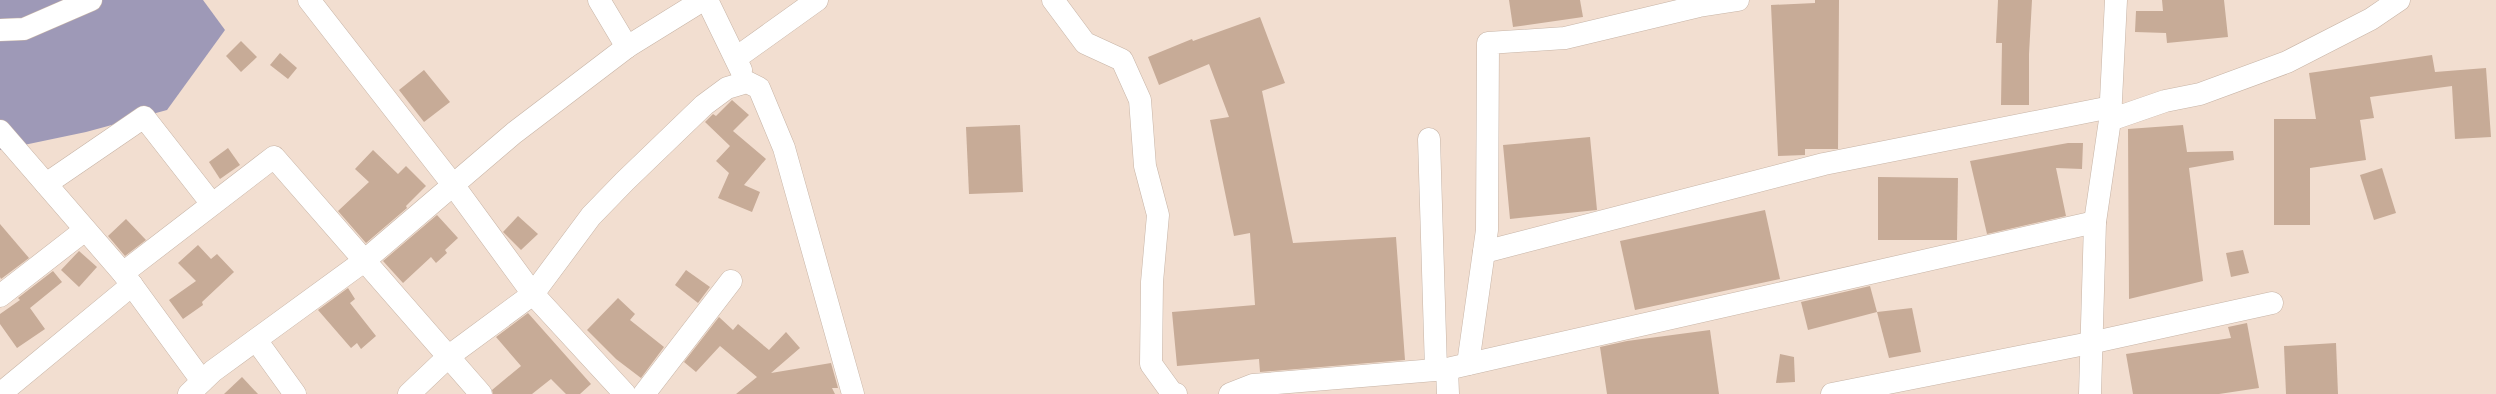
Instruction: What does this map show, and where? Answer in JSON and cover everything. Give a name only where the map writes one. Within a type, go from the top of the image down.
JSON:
[{"type":"street","points":[[0,30],[24,29],[90,0]]},
{"type":"street","points":[[599,0],[627,47]]},
{"type":"street","points":[[0,131],[127,279],[195,388],[213,371],[364,261],[454,186],[514,133],[627,47],[703,0]]},
{"type":"street","points":[[707,0],[747,82],[759,88],[784,148],[852,394]]},
{"type":"street","points":[[736,58],[817,0]]},
{"type":"street","points":[[1052,0],[1085,43],[1122,60],[1140,100],[1145,166],[1158,215],[1152,282],[1151,364],[1172,393],[1176,394]]},
{"type":"street","points":[[1468,364],[1487,230],[1488,43],[1565,38],[1699,6],[1738,0]]},
{"type":"street","points":[[2090,394],[2090,342],[2095,222],[2111,114],[2116,0]]},
{"type":"street","points":[[1484,252],[1824,164],[2111,114],[2200,94],[2287,62],[2371,19],[2399,0]]},
{"type":"street","points":[[312,1],[454,186],[533,294],[625,394]]},
{"type":"street","points":[[409,394],[449,356],[533,294],[591,216],[704,105],[727,88],[747,82]]},
{"type":"street","points":[[46,184],[144,117],[212,204]]},
{"type":"street","points":[[1429,139],[1442,369],[1448,394]]},
{"type":"street","points":[[0,394],[212,204],[274,157],[481,394]]},
{"type":"street","points":[[1230,394],[1253,385],[1442,369],[1468,364],[2095,222]]},
{"type":"street","points":[[0,296],[85,230]]},
{"type":"street","points":[[644,394],[731,280]]},
{"type":"street","points":[[1832,394],[2090,342],[2272,303]]},
{"type":"street","points":[[256,340],[295,394]]},
{"type":"shaded area","points":[[0,0],[203,0],[225,30],[167,110],[86,132],[0,150]]},
{"type":"building","points":[[1509,0],[1580,0],[1583,17],[1513,27]]},
{"type":"building","points":[[1815,0],[1839,0],[1838,149],[1805,149],[1805,155],[1778,156],[1771,5],[1815,3]]},
{"type":"building","points":[[1998,0],[2032,0],[2029,54],[2029,105],[2001,105],[2002,43],[1996,43]]},
{"type":"building","points":[[2162,0],[2224,0],[2228,37],[2167,43],[2166,33],[2135,32],[2136,11],[2163,11]]},
{"type":"building","points":[[1260,17],[1285,83],[1262,91],[1293,243],[1396,237],[1405,360],[1260,372],[1259,359],[1177,366],[1172,312],[1255,305],[1250,233],[1234,236],[1210,120],[1229,117],[1209,64],[1159,85],[1148,57],[1192,39],[1193,41]]},
{"type":"building","points":[[241,41],[257,57],[241,72],[226,56]]},
{"type":"building","points":[[280,53],[297,68],[288,79],[270,65]]},
{"type":"building","points":[[2432,55],[2435,72],[2486,68],[2491,137],[2455,139],[2452,86],[2370,97],[2374,118],[2360,120],[2366,160],[2310,168],[2310,225],[2274,225],[2274,119],[2316,119],[2309,73]]},
{"type":"building","points":[[424,70],[450,102],[424,122],[399,90]]},
{"type":"building","points":[[732,100],[749,115],[733,131],[766,159],[744,185],[760,192],[752,212],[718,198],[729,173],[716,161],[730,146],[705,122],[713,114],[716,116]]},
{"type":"building","points":[[1020,125],[1023,192],[969,194],[966,127]]},
{"type":"building","points":[[2183,125],[2187,152],[2233,151],[2234,160],[2189,168],[2203,281],[2129,299],[2128,129]]},
{"type":"building","points":[[1590,137],[1597,210],[1510,219],[1503,145]]},
{"type":"building","points":[[2068,143],[2083,143],[2082,169],[2056,168],[2066,216],[1987,234],[1970,161]]},
{"type":"building","points":[[228,148],[240,165],[220,179],[209,162]]},
{"type":"building","points":[[373,150],[398,174],[406,166],[426,186],[406,206],[407,208],[366,243],[338,211],[369,182],[355,169]]},
{"type":"building","points":[[2382,168],[2396,213],[2374,220],[2360,175]]},
{"type":"building","points":[[1878,177],[1958,178],[1957,240],[1878,240]]},
{"type":"building","points":[[1765,210],[1780,279],[1635,310],[1620,241]]},
{"type":"building","points":[[437,215],[458,238],[445,250],[447,253],[436,263],[431,257],[403,283],[383,261]]},
{"type":"building","points":[[518,216],[538,234],[521,250],[503,232]]},
{"type":"building","points":[[126,219],[146,240],[125,256],[108,236]]},
{"type":"building","points":[[0,224],[29,258],[1,279],[0,277]]},
{"type":"building","points":[[198,245],[211,259],[217,254],[234,272],[202,302],[203,305],[183,319],[169,300],[196,281],[178,263]]},
{"type":"building","points":[[2243,250],[2249,273],[2231,277],[2226,253]]},
{"type":"building","points":[[79,251],[97,267],[79,287],[61,270]]},
{"type":"building","points":[[686,270],[710,287],[698,303],[675,285]]},
{"type":"building","points":[[53,271],[62,282],[30,308],[45,329],[17,348],[0,324],[0,314],[20,300],[18,298]]},
{"type":"building","points":[[1870,286],[1877,312],[1808,330],[1801,302]]},
{"type":"building","points":[[348,288],[355,299],[350,303],[376,336],[361,349],[357,343],[351,348],[318,310]]},
{"type":"building","points":[[618,298],[635,314],[630,320],[664,347],[641,378],[616,359],[587,330]]},
{"type":"building","points":[[1912,308],[1921,352],[1889,358],[1877,312]]},
{"type":"building","points":[[528,313],[591,384],[580,394],[566,394],[551,379],[532,394],[493,394],[492,390],[521,366],[496,337]]},
{"type":"building","points":[[719,317],[733,330],[738,324],[769,350],[786,332],[800,348],[771,373],[831,363],[838,388],[832,388],[835,394],[736,394],[757,377],[720,346],[696,372],[684,362]]},
{"type":"building","points":[[2247,323],[2259,388],[2219,394],[2133,394],[2126,354],[2231,338],[2228,327]]},
{"type":"building","points":[[1710,330],[1719,394],[1607,394],[1600,347],[1627,341]]},
{"type":"building","points":[[2336,343],[2338,394],[2286,394],[2284,346]]},
{"type":"building","points":[[1780,354],[1794,357],[1795,382],[1776,383]]},
{"type":"building","points":[[242,377],[258,394],[224,394]]}]
